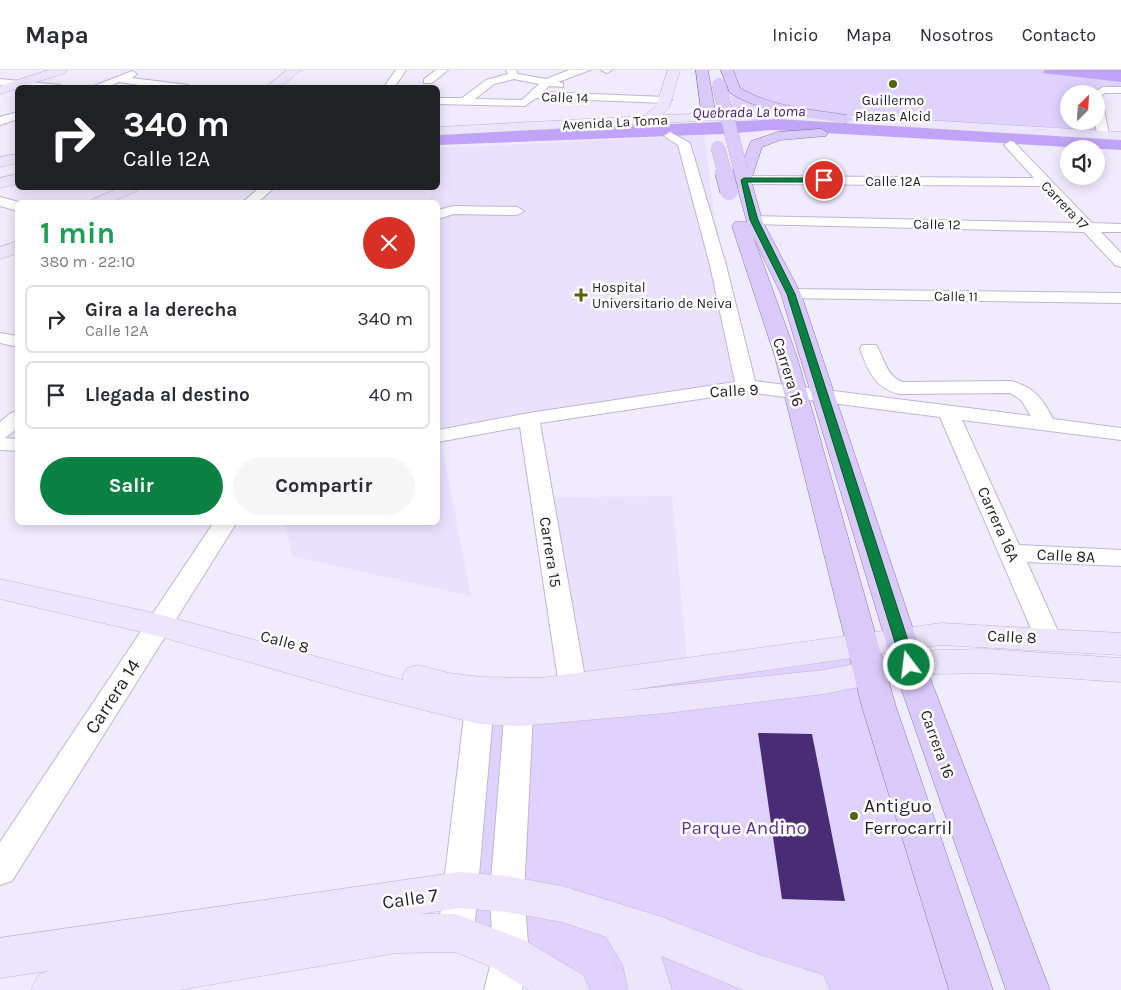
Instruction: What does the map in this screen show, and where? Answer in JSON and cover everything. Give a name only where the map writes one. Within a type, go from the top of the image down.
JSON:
[{"type":"main road","points":[[0,82],[36,70]]},
{"type":"main road","points":[[17,85],[61,70]]},
{"type":"main road","points":[[647,120],[658,112],[666,100],[674,70]]},
{"type":"main road","name":"Carrera 16","points":[[715,70],[709,80],[708,110],[714,133],[739,180],[754,220],[791,294],[867,659],[971,990]]},
{"type":"main road","points":[[727,70],[734,90],[752,100],[779,108],[846,119]]},
{"type":"main road","points":[[277,85],[299,73]]},
{"type":"main road","points":[[290,85],[299,73]]},
{"type":"main road","name":"Carrera 16","points":[[709,80],[739,180],[811,395],[1028,990]]},
{"type":"main road","points":[[0,90],[15,86]]},
{"type":"main road","name":"Avenida La Toma","points":[[440,131],[746,115],[1103,134],[1121,137]]},
{"type":"main road","points":[[714,133],[838,134]]},
{"type":"main road","points":[[739,180],[756,144],[778,136],[821,133]]},
{"type":"main road","points":[[1076,133],[1121,137]]},
{"type":"main road","name":"Avenida La Toma","points":[[651,137],[696,135]]},
{"type":"main road","points":[[991,144],[1029,146]]},
{"type":"main road","points":[[1105,150],[1121,151]]},
{"type":"main road","points":[[0,162],[15,159]]},
{"type":"main road","points":[[0,183],[15,179]]},
{"type":"main road","points":[[104,200],[126,190]]},
{"type":"main road","points":[[120,200],[142,190]]},
{"type":"main road","points":[[0,246],[15,239]]},
{"type":"main road","points":[[0,254],[15,247]]},
{"type":"main road","name":"Calle 8","points":[[0,572],[163,617],[360,682],[480,700],[520,702],[574,697],[804,684],[867,659],[906,652],[987,661],[1121,670]]},
{"type":"main road","name":"Calle 8","points":[[0,588],[163,617]]},
{"type":"main road","name":"Calle 8","points":[[906,652],[941,634],[1048,638],[1121,644]]},
{"type":"main road","name":"Calle 7","points":[[0,958],[460,890],[506,894],[562,904],[662,936],[758,975],[808,990]]},
{"type":"main road","points":[[619,921],[631,937],[643,960],[650,990]]},
{"type":"main road","name":"Calle 7","points":[[53,990],[397,934],[456,932],[507,972],[568,990]]},
{"type":"street","points":[[102,85],[143,70]]},
{"type":"street","points":[[390,85],[401,70]]},
{"type":"street","points":[[428,82],[443,70]]},
{"type":"street","points":[[536,95],[546,83],[573,72],[584,70]]},
{"type":"street","points":[[464,102],[490,82],[513,73],[546,83],[635,99]]},
{"type":"street","points":[[118,79],[165,85]]},
{"type":"street","points":[[0,82],[38,85]]},
{"type":"street","points":[[1105,93],[1121,90]]},
{"type":"street","name":"Calle 14","points":[[440,101],[520,104],[529,101],[536,95],[666,100]]},
{"type":"street","points":[[0,121],[15,116]]},
{"type":"street","points":[[1102,130],[1103,134]]},
{"type":"street","points":[[670,136],[684,143],[718,265],[746,386]]},
{"type":"street","name":"Carrera 17","points":[[1010,145],[1086,228],[1121,262]]},
{"type":"street","name":"Calle 12A","points":[[739,180],[1043,182]]},
{"type":"street","points":[[252,200],[265,190]]},
{"type":"street","points":[[0,201],[15,205]]},
{"type":"street","points":[[440,214],[453,210],[517,211]]},
{"type":"street","name":"Calle 12","points":[[754,220],[1121,228]]},
{"type":"street","name":"Calle 11","points":[[791,294],[1121,298]]},
{"type":"street","points":[[0,338],[15,341]]},
{"type":"street","points":[[870,348],[882,379],[888,385],[899,388],[1010,386],[1024,390],[1034,401],[1044,423]]},
{"type":"street","name":"Calle 9","points":[[440,436],[529,419],[746,386],[1121,434]]},
{"type":"street","name":"Carrera 16A","points":[[948,411],[1012,552],[1048,638]]},
{"type":"street","name":"Carrera 15","points":[[529,419],[574,697]]},
{"type":"street","points":[[0,433],[15,420]]},
{"type":"street","points":[[0,444],[15,445]]},
{"type":"street","name":"Carrera 14","points":[[0,870],[224,525]]},
{"type":"street","name":"Calle 8A","points":[[1012,552],[1121,558]]},
{"type":"street","points":[[456,932],[480,700]]},
{"type":"street","points":[[507,972],[506,894],[520,702]]},
{"type":"shaded area","points":[[1044,70],[1121,70],[1121,82],[1043,73]]},
{"type":"shaded area","points":[[785,119],[1121,139],[1121,150],[1105,149],[1105,140],[1060,140],[1060,147],[772,130],[723,134],[440,145],[440,134]]},
{"type":"shaded area","name":"Hospital Universitario de Neiva","points":[[704,135],[737,387],[440,436],[440,200],[429,200],[434,190],[440,190],[440,148]]},
{"type":"shaded area","name":"Hospital Universitario de Neiva","points":[[440,436],[471,596],[292,556],[285,525],[440,525]]},
{"type":"shaded area","points":[[672,496],[688,671],[572,686],[542,497]]},
{"type":"green space","points":[[727,70],[1121,70],[1121,90],[1105,93],[1105,85],[1060,85],[1060,130],[1100,130],[1101,133],[734,116],[730,94],[739,94]]},
{"type":"green space","name":"Parque Andino","points":[[864,645],[971,990],[568,990],[456,933],[481,689]]},
{"type":"building","points":[[758,733],[812,734],[845,901],[782,899]]},
{"type":"place","name":"Guillermo Plazas Alcid","points":[[893,84]]},
{"type":"place","name":"Hospital Universitario de Neiva","points":[[581,295]]},
{"type":"place","name":"Antiguo Ferrocarril","points":[[854,816]]},
{"type":"route","points":[[824,180],[744,180],[754,220],[791,294],[826,398],[909,665]]},
{"type":"water label","name":"Quebrada La toma","points":[[749,112]]}]
